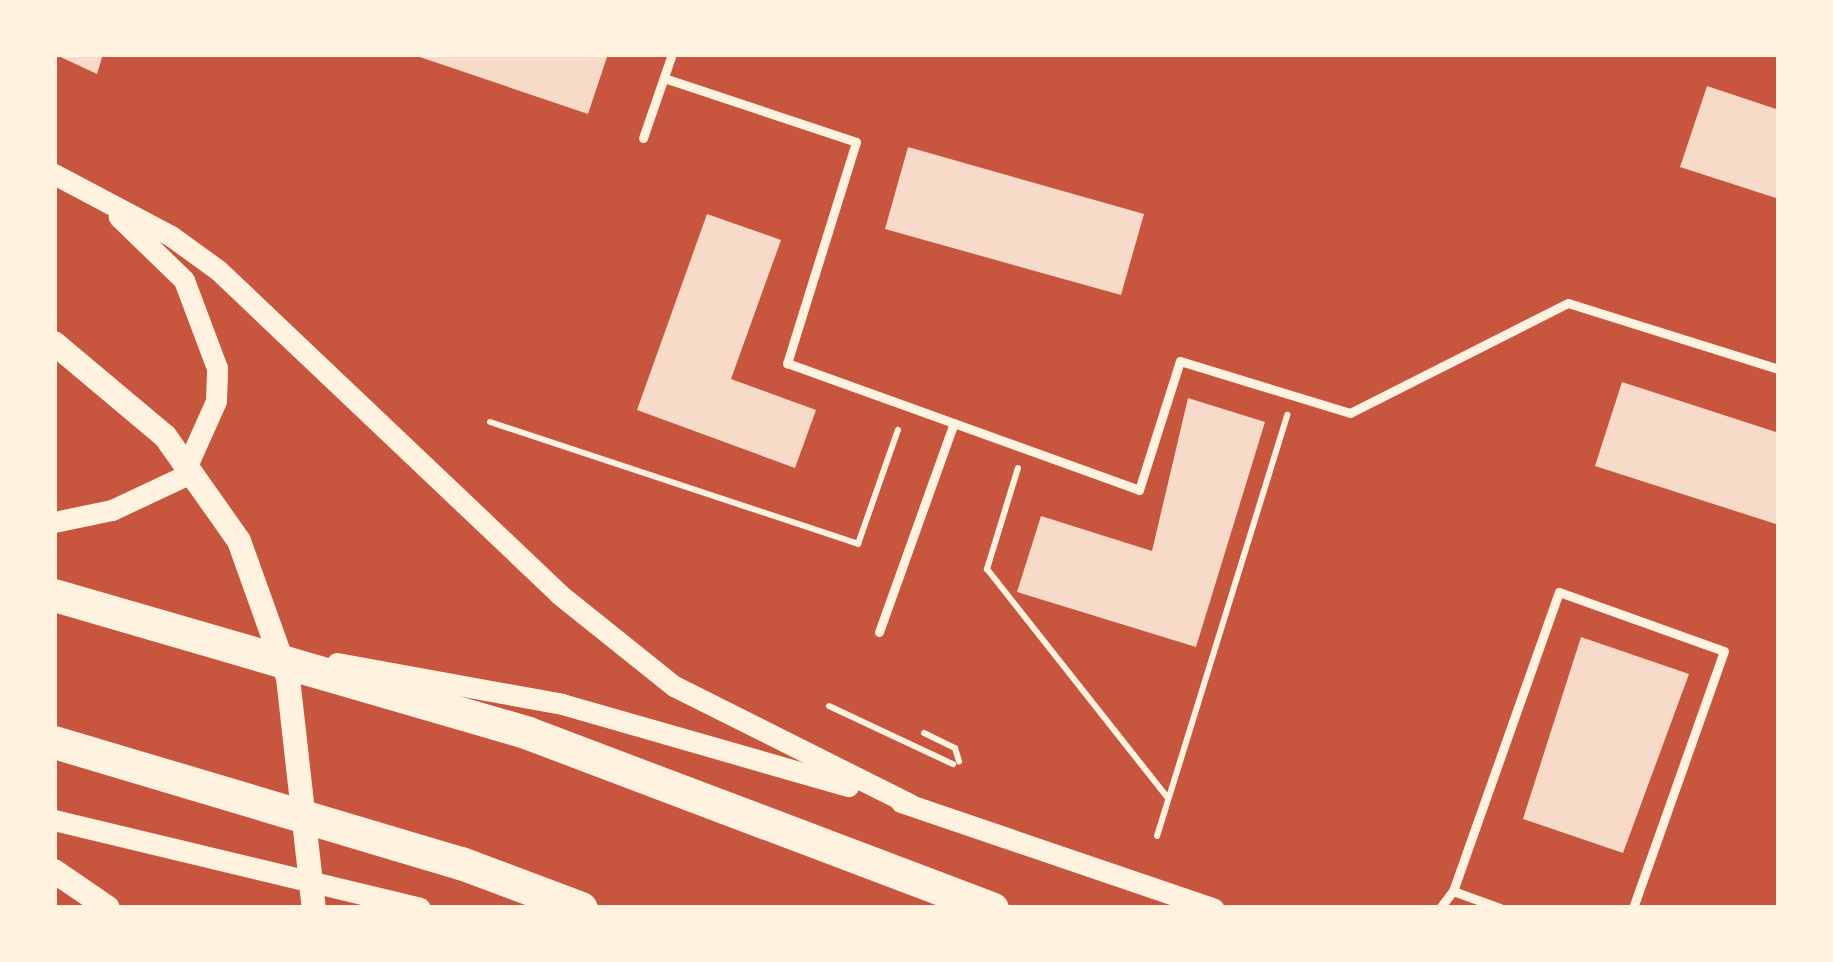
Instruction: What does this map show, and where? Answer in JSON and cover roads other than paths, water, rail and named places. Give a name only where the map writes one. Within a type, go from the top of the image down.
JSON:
[{"type":"highway","points":[[54,595],[241,645],[528,734],[992,908]]},
{"type":"highway","points":[[54,742],[460,863],[581,908]]},
{"type":"main road","points":[[54,343],[165,436],[239,542],[288,678],[314,908]]},
{"type":"main road","points":[[54,871],[108,908]]},
{"type":"street","points":[[54,174],[87,189],[218,270],[559,594],[674,686],[910,804]]},
{"type":"street","points":[[54,522],[112,510],[182,477],[216,401],[217,368],[184,280],[87,189]]},
{"type":"street","points":[[241,645],[562,704],[910,804],[1213,908]]},
{"type":"street","points":[[54,820],[420,908]]},
{"type":"lane","points":[[644,138],[672,54]]},
{"type":"lane","points":[[664,78],[856,142],[787,363],[1139,490],[1180,361],[1350,413],[1568,302],[1779,369]]},
{"type":"lane","points":[[879,632],[954,423]]},
{"type":"lane","points":[[1440,908],[1453,892],[1559,592],[1724,651],[1634,908]]},
{"type":"lane","points":[[1453,892],[1500,908]]}]
